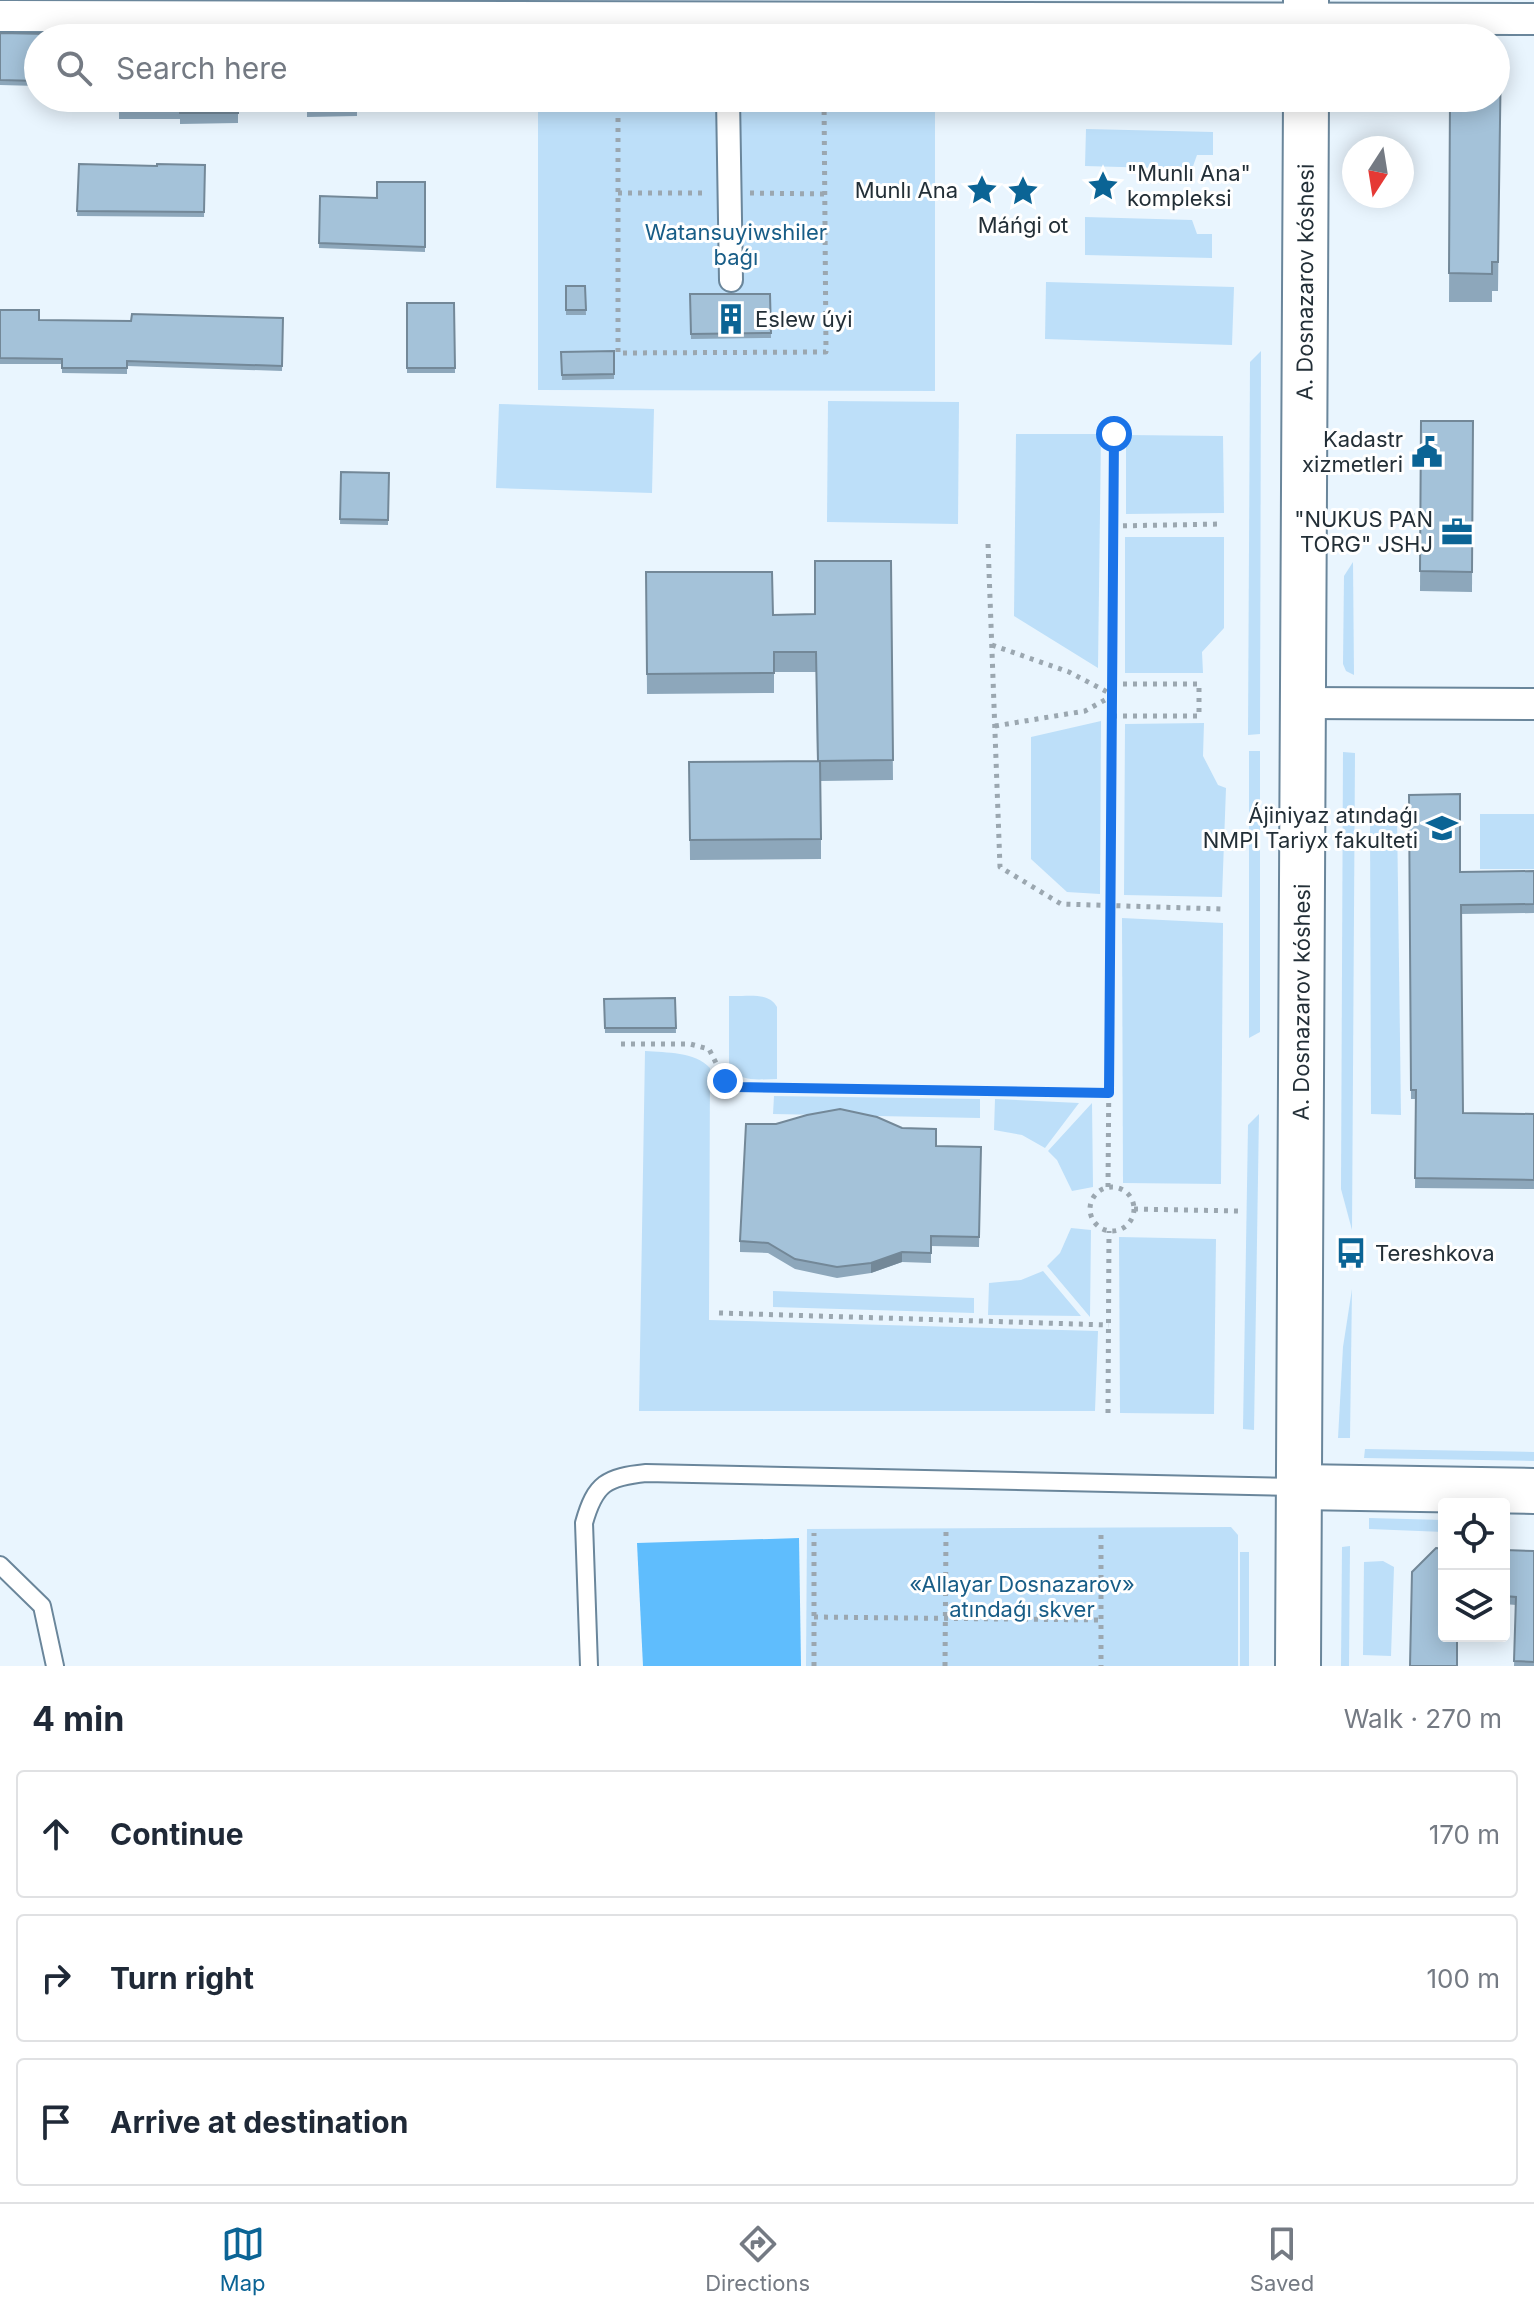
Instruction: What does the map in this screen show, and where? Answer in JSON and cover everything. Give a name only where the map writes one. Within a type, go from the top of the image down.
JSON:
[{"type":"main road","name":"A. Dosnazarov kóshesi","points":[[1298,1666],[1306,112]]},
{"type":"main road","points":[[1299,1487],[1534,1491]]},
{"type":"street","points":[[0,16],[1534,19]]},
{"type":"street","points":[[728,112],[731,280]]},
{"type":"street","points":[[1303,703],[1534,704]]},
{"type":"lane","points":[[589,1666],[584,1523],[600,1486],[618,1476],[646,1473],[1299,1487]]},
{"type":"lane","points":[[0,1565],[42,1606],[55,1666]]},
{"type":"path","points":[[618,112],[618,353],[826,352],[824,112]]},
{"type":"path","points":[[1108,1187],[1114,434]]},
{"type":"path","points":[[1411,516],[1421,516]]},
{"type":"path","points":[[1113,526],[1221,524]]},
{"type":"path","points":[[988,544],[1000,867],[1061,904],[1222,909]]},
{"type":"path","points":[[992,645],[1069,672],[1113,695]]},
{"type":"path","points":[[1113,684],[1199,684],[1199,716],[1113,716]]},
{"type":"path","points":[[995,726],[1085,711],[1113,695]]},
{"type":"path","points":[[621,1044],[690,1044],[709,1049],[725,1081],[735,1087],[1109,1093]]},
{"type":"path","points":[[1108,1187],[1123,1190],[1129,1195],[1134,1209],[1124,1228],[1109,1231],[1096,1225],[1090,1213],[1096,1194],[1108,1187]]},
{"type":"path","points":[[1134,1209],[1238,1211]]},
{"type":"path","points":[[1108,1413],[1109,1231]]},
{"type":"path","points":[[719,1313],[1109,1325]]},
{"type":"path","points":[[945,1666],[946,1532]]},
{"type":"path","points":[[814,1533],[814,1666]]},
{"type":"path","points":[[1101,1535],[1101,1666]]},
{"type":"path","points":[[814,1617],[1101,1620]]},
{"type":"green space","name":"Watansuyiwshiler baǵı","points":[[538,112],[935,112],[935,391],[538,390]]},
{"type":"green space","points":[[1086,129],[1213,132],[1213,155],[1197,155],[1192,169],[1085,166]]},
{"type":"green space","points":[[1085,217],[1192,220],[1197,234],[1212,234],[1212,258],[1085,255]]},
{"type":"green space","points":[[1046,282],[1234,287],[1232,345],[1045,339]]},
{"type":"green space","points":[[1261,351],[1260,734],[1248,735],[1250,362]]},
{"type":"green space","points":[[828,401],[959,402],[958,524],[827,522]]},
{"type":"green space","points":[[499,404],[654,409],[652,493],[496,488]]},
{"type":"green space","points":[[1016,434],[1101,434],[1098,668],[1014,616]]},
{"type":"green space","points":[[1126,435],[1223,436],[1224,513],[1126,514]]},
{"type":"green space","points":[[1125,537],[1224,537],[1224,628],[1202,652],[1203,673],[1125,673]]},
{"type":"green space","points":[[1353,562],[1354,675],[1346,671],[1343,664],[1344,576]]},
{"type":"green space","points":[[1101,721],[1100,894],[1067,892],[1031,859],[1031,737]]},
{"type":"green space","points":[[1204,723],[1203,756],[1218,785],[1226,788],[1222,897],[1124,895],[1125,724]]},
{"type":"green space","points":[[1249,751],[1260,751],[1260,1032],[1249,1038]]},
{"type":"green space","points":[[1343,752],[1355,753],[1352,1230],[1341,1189]]},
{"type":"green space","points":[[1397,813],[1401,1115],[1371,1114],[1370,814]]},
{"type":"green space","points":[[1480,814],[1534,814],[1534,869],[1480,869]]},
{"type":"green space","points":[[1122,918],[1223,923],[1221,1184],[1123,1183]]},
{"type":"green space","points":[[729,996],[763,997],[777,1007],[777,1079],[745,1078],[729,1067]]},
{"type":"green space","points":[[645,1051],[696,1058],[710,1068],[709,1320],[1098,1331],[1095,1411],[639,1411]]},
{"type":"green space","points":[[774,1096],[980,1099],[980,1118],[773,1114]]},
{"type":"green space","points":[[995,1099],[1079,1103],[1045,1148],[1022,1135],[994,1130]]},
{"type":"green space","points":[[1092,1103],[1093,1187],[1072,1191],[1057,1160],[1048,1151]]},
{"type":"green space","points":[[1259,1114],[1254,1430],[1243,1429],[1248,1125]]},
{"type":"green space","points":[[1071,1228],[1091,1230],[1090,1317],[1047,1266],[1060,1253]]},
{"type":"green space","points":[[1119,1237],[1216,1239],[1214,1414],[1120,1413]]},
{"type":"green space","points":[[1043,1271],[1081,1316],[988,1315],[989,1283],[1021,1280]]},
{"type":"green space","points":[[1352,1289],[1350,1438],[1338,1438],[1343,1347]]},
{"type":"green space","points":[[773,1291],[974,1298],[974,1313],[773,1307]]},
{"type":"green space","points":[[1365,1449],[1534,1452],[1534,1461],[1364,1458]]},
{"type":"green space","points":[[1369,1518],[1438,1520],[1438,1532],[1369,1529]]},
{"type":"green space","name":"«Allayar Dosnazarov» atındaǵı skver","points":[[1231,1527],[1238,1535],[1238,1666],[806,1666],[807,1529]]},
{"type":"green space","points":[[1350,1546],[1349,1666],[1341,1666],[1342,1547]]},
{"type":"green space","points":[[1240,1552],[1249,1552],[1249,1666],[1240,1666]]},
{"type":"green space","points":[[1383,1561],[1394,1567],[1391,1656],[1363,1655],[1364,1562]]},
{"type":"shaded area","points":[[799,1538],[801,1666],[643,1666],[637,1543]]},
{"type":"building","points":[[0,33],[24,34],[24,81],[0,80]]},
{"type":"building","points":[[180,112],[238,112],[238,113]]},
{"type":"building","points":[[1450,112],[1500,112],[1498,262],[1492,262],[1492,274],[1449,273]]},
{"type":"building","points":[[79,164],[205,165],[204,212],[77,211]]},
{"type":"building","points":[[377,182],[425,182],[425,247],[319,243],[320,196],[377,198]]},
{"type":"building","points":[[566,286],[585,286],[586,310],[566,310]]},
{"type":"building","name":"Eslew úyi","points":[[690,294],[770,294],[771,333],[691,334]]},
{"type":"building","points":[[407,303],[454,303],[455,368],[407,368]]},
{"type":"building","points":[[0,310],[39,310],[39,320],[131,321],[132,314],[283,318],[282,366],[127,361],[127,368],[62,368],[62,359],[0,358]]},
{"type":"building","points":[[614,351],[614,374],[562,375],[561,352]]},
{"type":"building","points":[[1421,421],[1473,421],[1472,572],[1420,571]]},
{"type":"building","points":[[341,472],[389,473],[388,520],[340,519]]},
{"type":"building","points":[[815,561],[891,561],[893,760],[820,761],[821,839],[690,840],[689,762],[818,761],[816,652],[774,652],[774,673],[647,674],[646,572],[772,572],[773,615],[815,614]]},
{"type":"building","points":[[1460,794],[1460,872],[1534,871],[1534,904],[1461,905],[1463,1113],[1534,1114],[1534,1180],[1415,1178],[1416,1090],[1411,1090],[1409,795]]},
{"type":"building","points":[[675,998],[676,1028],[605,1028],[604,999]]},
{"type":"building","points":[[840,1109],[877,1117],[902,1128],[936,1129],[936,1146],[981,1147],[979,1237],[931,1236],[931,1253],[902,1252],[871,1263],[837,1267],[795,1259],[768,1243],[740,1241],[746,1124],[776,1124]]},
{"type":"building","points":[[1438,1548],[1438,1642],[1457,1642],[1457,1666],[1410,1666],[1412,1572]]},
{"type":"building","points":[[1510,1550],[1534,1551],[1534,1662],[1514,1661],[1516,1597],[1510,1596]]},
{"type":"place","name":"\"Munlı Ana\" kompleksi","points":[[1103,186]]},
{"type":"place","name":"Munlı Ana","points":[[982,190]]},
{"type":"place","name":"Máńgi ot","points":[[1023,191]]},
{"type":"place","name":"Eslew úyi","points":[[731,319]]},
{"type":"place","name":"Kadastr xizmetleri","points":[[1427,452]]},
{"type":"place","name":"\"NUKUS PAN TORG\" JSHJ","points":[[1457,532]]},
{"type":"place","name":"Ájiniyaz atındaǵı NMPI Tariyx fakulteti","points":[[1442,828]]},
{"type":"place","name":"Tereshkova","points":[[1351,1253]]},
{"type":"route","points":[[725,1081],[735,1087],[1109,1093],[1114,434]]}]
